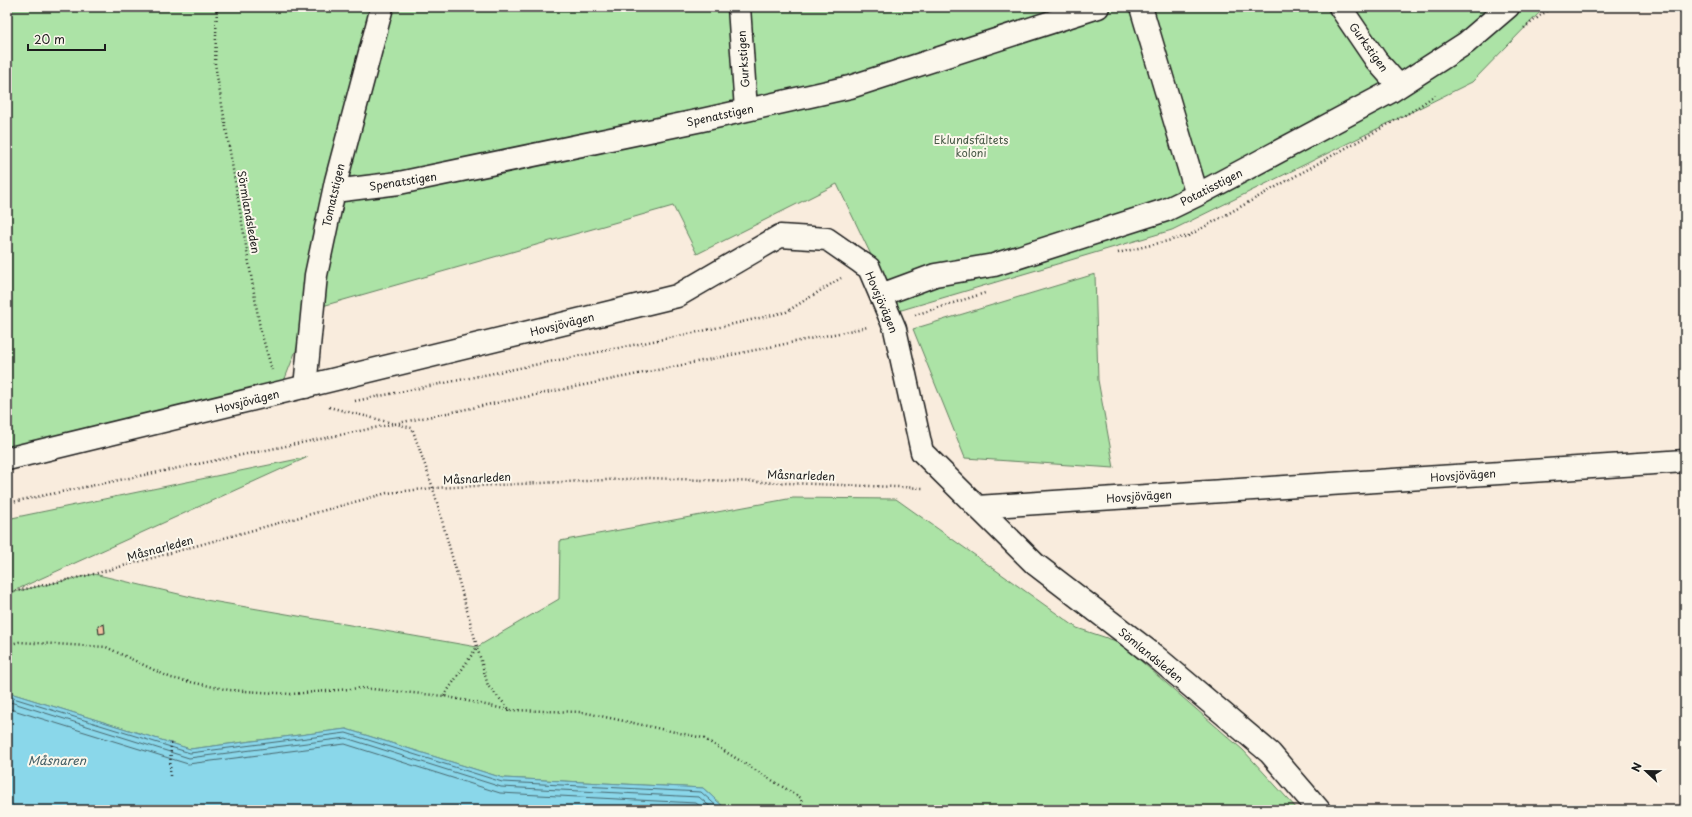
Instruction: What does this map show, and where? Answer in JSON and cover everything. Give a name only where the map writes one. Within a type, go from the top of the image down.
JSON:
[{"type":"street","name":"Tomatstigen","points":[[305,387],[316,275],[334,191],[382,7]]},
{"type":"street","name":"Gurkstigen","points":[[740,7],[746,110]]},
{"type":"street","name":"Spenatstigen","points":[[334,191],[400,183],[850,87],[1098,7]]},
{"type":"street","points":[[1141,7],[1197,195]]},
{"type":"street","name":"Gurkstigen","points":[[1340,7],[1376,60],[1399,86]]},
{"type":"street","name":"Potatisstigen","points":[[880,295],[935,275],[994,265],[1166,210],[1317,132],[1399,86],[1466,43],[1508,7]]},
{"type":"street","name":"Hovsjövägen","points":[[7,459],[677,296],[780,236],[828,239],[869,268],[895,329],[922,452],[977,507],[1685,461]]},
{"type":"street","name":"Sömlandsleden","points":[[977,507],[1035,564],[1155,656],[1270,753],[1319,810]]},
{"type":"path","name":"Sörmlandsleden","points":[[217,7],[215,64],[260,328],[279,394]]},
{"type":"path","points":[[1520,30],[1552,7]]},
{"type":"path","points":[[1110,254],[1188,236],[1414,110],[1439,91]]},
{"type":"path","points":[[352,402],[698,332],[786,312],[863,264]]},
{"type":"path","points":[[910,317],[991,291]]},
{"type":"path","points":[[7,503],[871,326]]},
{"type":"path","points":[[329,407],[337,405]]},
{"type":"path","points":[[322,406],[412,428],[433,488],[488,686],[510,710]]},
{"type":"path","name":"Måsnarleden","points":[[7,593],[94,574],[387,494],[433,488],[649,478],[960,489]]},
{"type":"path","points":[[7,645],[19,642],[106,647],[171,678],[229,690],[292,694],[361,688],[444,696],[510,710],[582,712],[703,738],[801,798],[803,810]]},
{"type":"path","points":[[444,696],[477,647]]},
{"type":"path","points":[[170,776],[171,743]]},
{"type":"green space","name":"Eklundsfältets koloni","points":[[7,7],[1545,7],[1472,82],[1172,230],[898,311],[837,184],[697,254],[673,206],[312,309],[279,394],[7,459]]},
{"type":"green space","points":[[1095,274],[1098,380],[1114,468],[965,458],[913,329]]},
{"type":"green space","points":[[308,457],[9,593],[94,574],[200,599],[477,647],[559,599],[560,541],[793,498],[896,499],[1077,628],[1119,642],[1243,750],[1298,810],[727,810],[703,788],[503,778],[346,729],[190,749],[7,692],[7,519]]},
{"type":"water","name":"Måsnaren","points":[[7,692],[190,749],[346,729],[503,778],[703,788],[727,810],[7,810]]},
{"type":"building","points":[[104,624],[105,633],[99,634],[98,626]]}]
